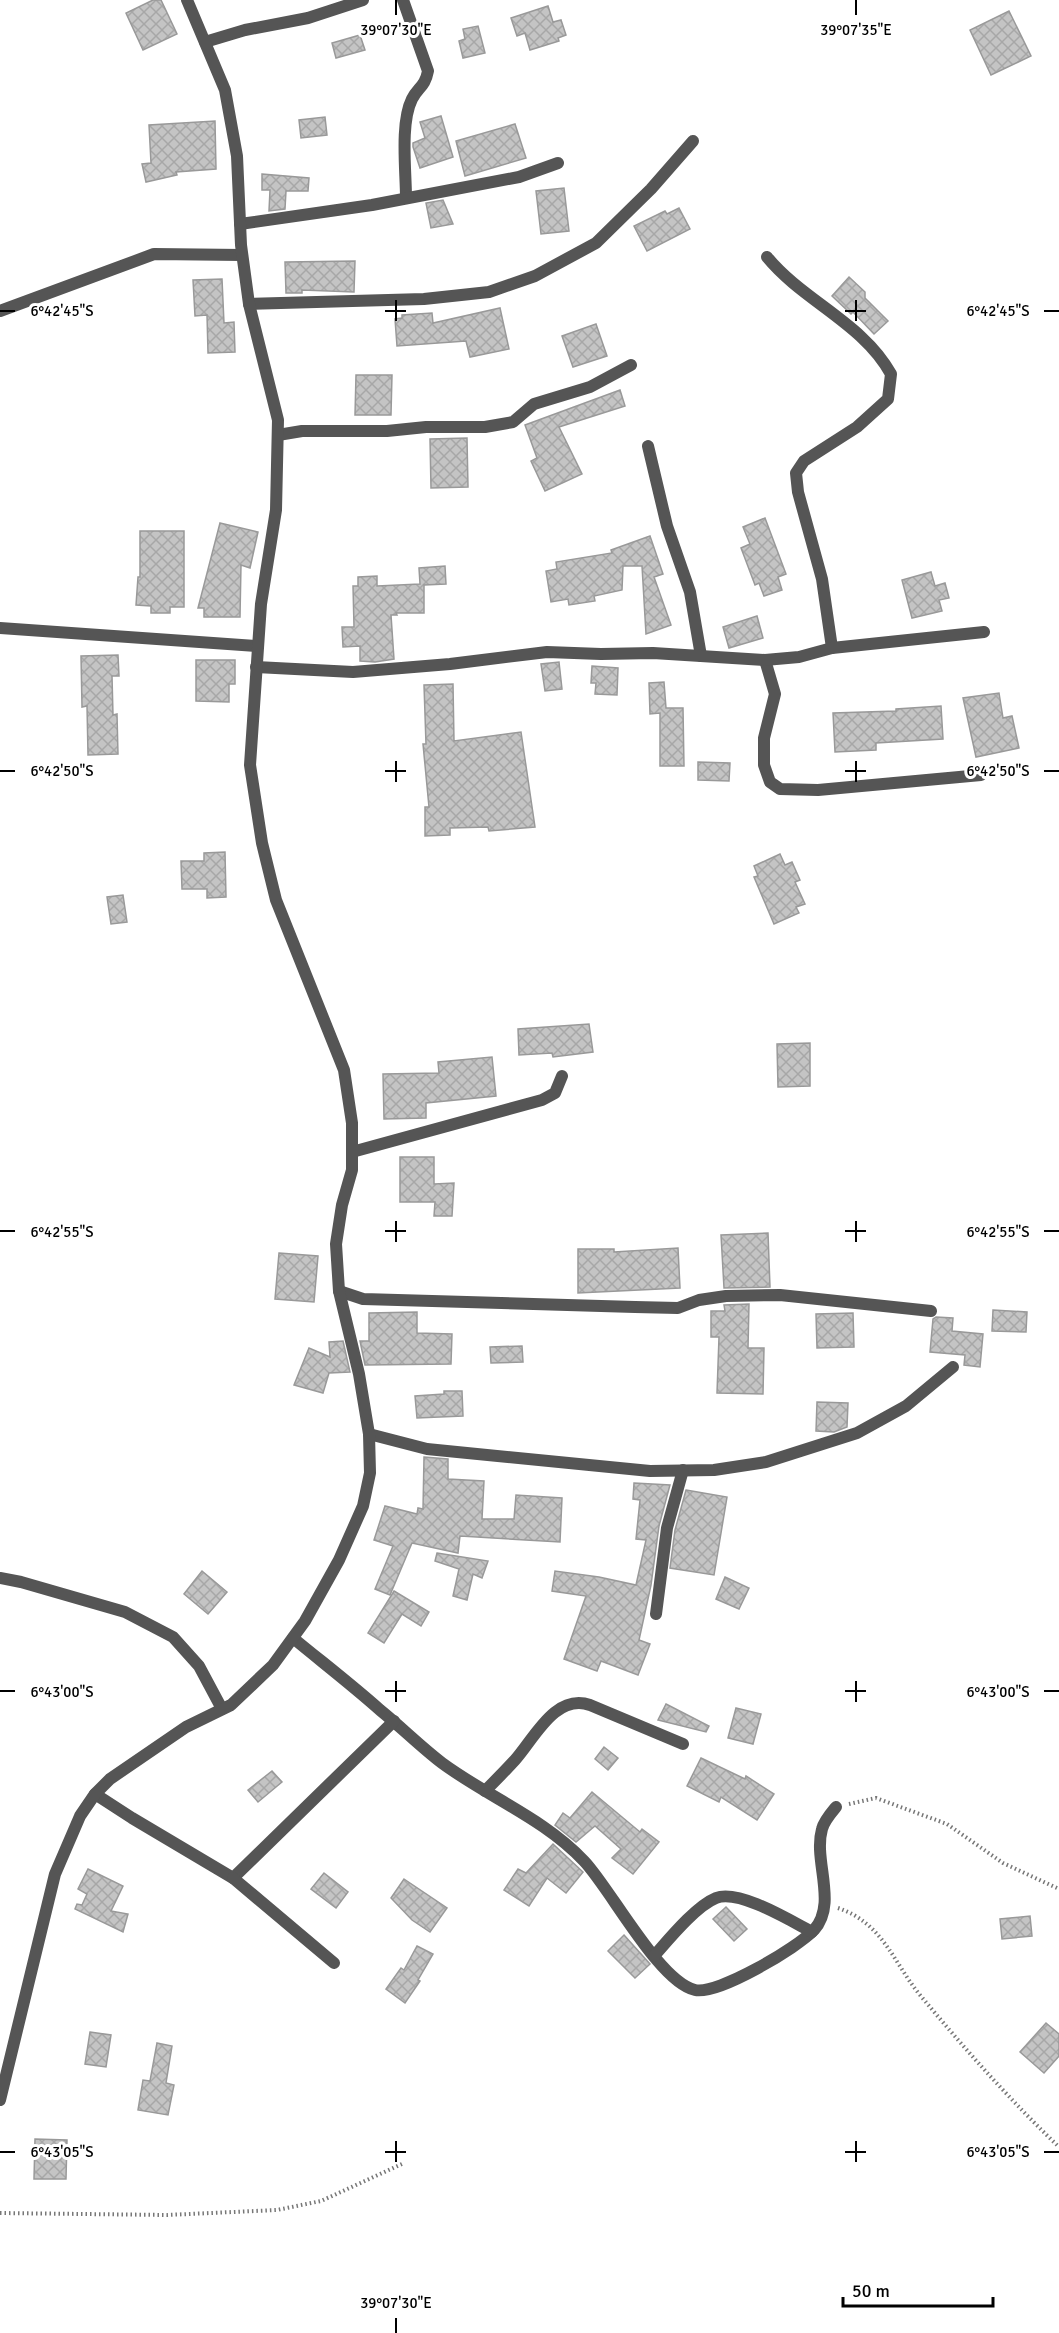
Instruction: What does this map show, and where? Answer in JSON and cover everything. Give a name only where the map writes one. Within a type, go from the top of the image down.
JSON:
[{"type":"street","points":[[0,2100],[55,1875],[80,1816],[95,1794],[110,1779],[186,1727],[231,1705],[273,1665],[305,1621],[339,1560],[363,1506],[370,1473],[369,1434],[359,1374],[339,1291],[336,1244],[342,1204],[352,1170],[352,1123],[344,1070],[276,900],[262,843],[250,765],[261,604],[276,510],[278,420],[249,304],[240,224],[237,156],[225,90],[187,0]]},
{"type":"street","points":[[205,42],[245,30],[308,18],[363,0]]},
{"type":"street","points":[[403,0],[428,71],[426,83],[412,99],[406,123],[406,198]]},
{"type":"street","points":[[249,304],[424,299],[489,292],[535,276],[596,243],[651,189],[693,141]]},
{"type":"street","points":[[240,224],[406,198],[519,177],[558,163]]},
{"type":"street","points":[[0,311],[154,254],[243,255]]},
{"type":"street","points":[[767,257],[780,272],[871,345],[891,374],[888,399],[857,427],[804,461],[796,473],[798,492],[822,579],[832,648]]},
{"type":"street","points":[[278,435],[302,430],[387,431],[426,427],[485,427],[513,422],[534,404],[590,387],[631,365]]},
{"type":"street","points":[[648,446],[668,526],[690,592],[701,656]]},
{"type":"street","points":[[0,628],[257,646]]},
{"type":"street","points":[[256,667],[353,672],[450,664],[547,651],[765,660],[799,657],[832,648],[984,632]]},
{"type":"street","points":[[765,660],[776,694],[764,738],[764,765],[770,782],[780,789],[818,790],[981,775]]},
{"type":"street","points":[[352,1152],[542,1100],[555,1093],[562,1076]]},
{"type":"street","points":[[339,1291],[363,1299],[667,1308],[678,1308],[699,1300],[726,1296],[780,1295],[931,1311]]},
{"type":"street","points":[[369,1434],[427,1449],[650,1471],[714,1470],[766,1462],[857,1433],[906,1406],[953,1366]]},
{"type":"street","points":[[656,1614],[667,1528],[683,1470]]},
{"type":"street","points":[[0,1578],[125,1612],[173,1637],[199,1666],[222,1709]]},
{"type":"street","points":[[292,1638],[442,1762],[551,1832],[585,1861],[654,1956],[681,1985],[696,1990],[708,1990],[749,1974],[812,1932],[821,1922],[825,1904],[819,1843],[822,1826],[836,1807]]},
{"type":"street","points":[[485,1791],[515,1760],[548,1718],[566,1704],[583,1702],[590,1704],[683,1744]]},
{"type":"street","points":[[233,1878],[394,1721]]},
{"type":"street","points":[[95,1794],[233,1878],[334,1963]]},
{"type":"street","points":[[654,1956],[682,1924],[715,1898],[727,1896],[769,1910],[812,1932]]},
{"type":"path","points":[[836,1807],[876,1798],[911,1810],[947,1824],[1003,1863],[1059,1889]]},
{"type":"path","points":[[825,1904],[853,1913],[882,1938],[920,1995],[1016,2105],[1059,2147]]},
{"type":"path","points":[[0,2213],[167,2215],[277,2210],[321,2200],[402,2164]]},
{"type":"building","points":[[153,0],[161,0],[177,34],[143,50],[126,13]]},
{"type":"building","points":[[548,6],[553,22],[561,20],[566,35],[558,38],[559,41],[530,50],[525,33],[517,36],[511,18]]},
{"type":"building","points":[[1009,11],[1031,56],[991,75],[970,30]]},
{"type":"building","points":[[478,26],[485,53],[463,58],[459,41],[465,39],[463,29]]},
{"type":"building","points":[[360,35],[365,50],[336,58],[332,43]]},
{"type":"building","points":[[441,116],[453,157],[420,168],[413,143],[425,138],[420,122]]},
{"type":"building","points":[[325,117],[327,135],[301,138],[299,120]]},
{"type":"building","points":[[215,121],[216,169],[176,172],[177,175],[146,182],[142,164],[151,163],[149,125]]},
{"type":"building","points":[[515,124],[526,158],[465,176],[456,141]]},
{"type":"building","points":[[262,174],[309,178],[308,191],[286,191],[285,209],[269,211],[270,190],[262,190]]},
{"type":"building","points":[[564,188],[569,231],[541,234],[536,191]]},
{"type":"building","points":[[443,200],[453,224],[431,228],[426,203]]},
{"type":"building","points":[[679,208],[690,229],[647,251],[634,226],[665,211],[667,214]]},
{"type":"building","points":[[355,261],[354,292],[302,290],[302,293],[286,293],[285,262]]},
{"type":"building","points":[[849,277],[865,292],[865,298],[888,321],[874,334],[853,312],[851,314],[832,296]]},
{"type":"building","points":[[222,279],[224,323],[234,322],[235,352],[208,353],[207,315],[195,316],[193,280]]},
{"type":"building","points":[[500,308],[509,349],[470,357],[466,341],[397,346],[395,319],[402,318],[402,315],[432,313],[433,323]]},
{"type":"building","points":[[596,324],[607,356],[573,367],[562,336]]},
{"type":"building","points":[[356,375],[392,375],[391,415],[355,415]]},
{"type":"building","points":[[620,390],[625,406],[559,427],[582,474],[545,491],[531,461],[537,458],[525,425]]},
{"type":"building","points":[[467,438],[468,487],[431,488],[430,439]]},
{"type":"building","points":[[765,518],[786,574],[778,577],[782,590],[764,596],[759,583],[755,585],[741,548],[750,544],[743,527]]},
{"type":"building","points":[[220,523],[258,532],[250,568],[241,565],[240,617],[204,617],[204,608],[198,608]]},
{"type":"building","points":[[140,531],[184,531],[184,607],[170,607],[170,613],[151,613],[151,606],[136,605],[138,577],[140,577]]},
{"type":"building","points":[[650,536],[663,574],[654,577],[671,625],[646,634],[642,566],[623,566],[622,590],[594,596],[595,601],[569,605],[568,599],[551,602],[546,571],[557,569],[556,562],[612,553],[611,550]]},
{"type":"building","points":[[445,566],[446,584],[424,585],[424,613],[391,615],[394,659],[375,662],[360,661],[360,646],[343,647],[342,627],[354,627],[353,586],[358,586],[358,577],[377,576],[377,586],[420,584],[419,568]]},
{"type":"building","points":[[931,572],[935,586],[945,583],[949,598],[939,600],[942,611],[912,618],[902,580]]},
{"type":"building","points":[[757,616],[763,638],[729,648],[723,627]]},
{"type":"building","points":[[118,655],[119,676],[112,676],[113,715],[117,714],[118,754],[88,755],[87,706],[82,707],[81,656]]},
{"type":"building","points":[[196,660],[235,660],[235,684],[229,684],[229,702],[196,701]]},
{"type":"building","points":[[559,662],[562,689],[545,691],[541,664]]},
{"type":"building","points":[[592,666],[618,668],[617,695],[595,694],[596,683],[591,683]]},
{"type":"building","points":[[664,682],[666,708],[683,708],[684,766],[660,766],[660,713],[650,714],[649,683]]},
{"type":"building","points":[[453,684],[454,741],[521,732],[535,827],[489,831],[488,827],[450,828],[450,835],[425,836],[425,807],[429,807],[423,744],[426,744],[424,685]]},
{"type":"building","points":[[999,693],[1003,718],[1012,716],[1019,748],[976,757],[963,698]]},
{"type":"building","points":[[941,706],[943,739],[876,743],[876,750],[835,752],[833,713],[896,711],[896,709]]},
{"type":"building","points":[[698,762],[730,763],[729,781],[698,780]]},
{"type":"building","points":[[225,852],[226,897],[207,898],[207,889],[182,889],[181,861],[204,861],[204,853]]},
{"type":"building","points":[[780,854],[785,865],[792,862],[800,880],[795,882],[805,904],[796,907],[799,913],[774,924],[754,877],[758,876],[754,866]]},
{"type":"building","points":[[123,895],[127,922],[111,924],[107,897]]},
{"type":"building","points":[[589,1024],[593,1052],[553,1057],[552,1053],[519,1055],[518,1029]]},
{"type":"building","points":[[810,1043],[810,1086],[778,1087],[777,1044]]},
{"type":"building","points":[[492,1057],[496,1096],[426,1103],[426,1118],[384,1119],[383,1074],[439,1073],[438,1062]]},
{"type":"building","points":[[400,1157],[434,1157],[434,1184],[454,1183],[452,1216],[434,1216],[435,1202],[400,1202]]},
{"type":"building","points":[[768,1233],[770,1287],[724,1288],[721,1235]]},
{"type":"building","points":[[678,1248],[680,1288],[578,1293],[578,1249],[614,1249],[614,1252]]},
{"type":"building","points":[[279,1253],[318,1256],[314,1302],[275,1299]]},
{"type":"building","points":[[749,1304],[748,1348],[764,1348],[763,1394],[717,1393],[719,1337],[711,1337],[711,1311],[725,1311],[724,1305]]},
{"type":"building","points":[[993,1310],[1027,1312],[1026,1332],[992,1331]]},
{"type":"building","points":[[417,1312],[417,1333],[452,1334],[451,1364],[365,1365],[360,1341],[369,1341],[369,1313]]},
{"type":"building","points":[[853,1313],[854,1347],[817,1348],[816,1314]]},
{"type":"building","points":[[936,1317],[953,1318],[952,1331],[983,1334],[980,1367],[964,1365],[965,1355],[930,1352],[933,1319]]},
{"type":"building","points":[[343,1341],[350,1372],[329,1373],[323,1393],[294,1385],[309,1348],[330,1357],[329,1342]]},
{"type":"building","points":[[522,1346],[523,1362],[491,1363],[490,1347]]},
{"type":"building","points":[[444,1391],[462,1391],[463,1416],[417,1418],[415,1396],[444,1394]]},
{"type":"building","points":[[817,1402],[848,1403],[847,1427],[834,1432],[816,1431]]},
{"type":"building","points":[[424,1457],[448,1459],[448,1479],[484,1481],[482,1519],[514,1519],[516,1495],[562,1498],[560,1542],[460,1536],[458,1553],[412,1543],[390,1595],[375,1589],[393,1546],[374,1540],[385,1506],[417,1514],[418,1508],[423,1509]]},
{"type":"building","points":[[634,1483],[670,1485],[659,1526],[651,1585],[639,1640],[650,1644],[638,1675],[601,1661],[597,1671],[564,1659],[586,1596],[552,1591],[555,1571],[636,1585],[646,1540],[636,1539],[640,1500],[633,1499]]},
{"type":"building","points":[[686,1490],[727,1497],[714,1575],[670,1568],[675,1530]]},
{"type":"building","points":[[437,1553],[488,1561],[482,1578],[473,1574],[467,1600],[453,1596],[459,1569],[435,1561]]},
{"type":"building","points":[[202,1571],[227,1592],[208,1614],[184,1594]]},
{"type":"building","points":[[725,1577],[749,1588],[739,1609],[716,1599]]},
{"type":"building","points":[[394,1591],[429,1612],[421,1626],[402,1614],[384,1643],[368,1633]]},
{"type":"building","points":[[666,1704],[709,1726],[706,1732],[658,1720]]},
{"type":"building","points":[[736,1708],[761,1714],[753,1744],[728,1738]]},
{"type":"building","points":[[604,1747],[618,1758],[608,1770],[595,1759]]},
{"type":"building","points":[[701,1758],[745,1779],[746,1776],[774,1794],[757,1820],[721,1797],[719,1802],[687,1786]]},
{"type":"building","points":[[272,1771],[282,1782],[258,1802],[248,1790]]},
{"type":"building","points":[[592,1792],[640,1832],[642,1829],[659,1842],[633,1874],[612,1858],[621,1849],[595,1826],[576,1842],[555,1825],[563,1813],[570,1818]]},
{"type":"building","points":[[553,1844],[583,1872],[566,1893],[547,1878],[529,1906],[504,1890],[518,1869],[526,1873]]},
{"type":"building","points":[[88,1869],[123,1886],[111,1911],[128,1914],[123,1932],[75,1909],[77,1904],[82,1905],[87,1894],[78,1889]]},
{"type":"building","points":[[324,1873],[348,1892],[336,1908],[311,1889]]},
{"type":"building","points":[[404,1879],[447,1908],[430,1932],[412,1920],[391,1898]]},
{"type":"building","points":[[726,1907],[747,1929],[734,1941],[713,1919]]},
{"type":"building","points":[[1030,1916],[1032,1936],[1002,1939],[1000,1919]]},
{"type":"building","points":[[624,1935],[650,1964],[635,1978],[608,1951]]},
{"type":"building","points":[[417,1946],[433,1954],[418,1980],[420,1981],[405,2003],[386,1989],[401,1968],[404,1970]]},
{"type":"building","points":[[1046,2023],[1059,2034],[1059,2056],[1044,2073],[1020,2052]]},
{"type":"building","points":[[90,2032],[111,2035],[106,2067],[85,2064]]},
{"type":"building","points":[[157,2043],[172,2046],[166,2083],[174,2085],[168,2115],[138,2110],[143,2080],[150,2081]]},
{"type":"building","points":[[35,2139],[67,2140],[66,2179],[34,2179]]}]
